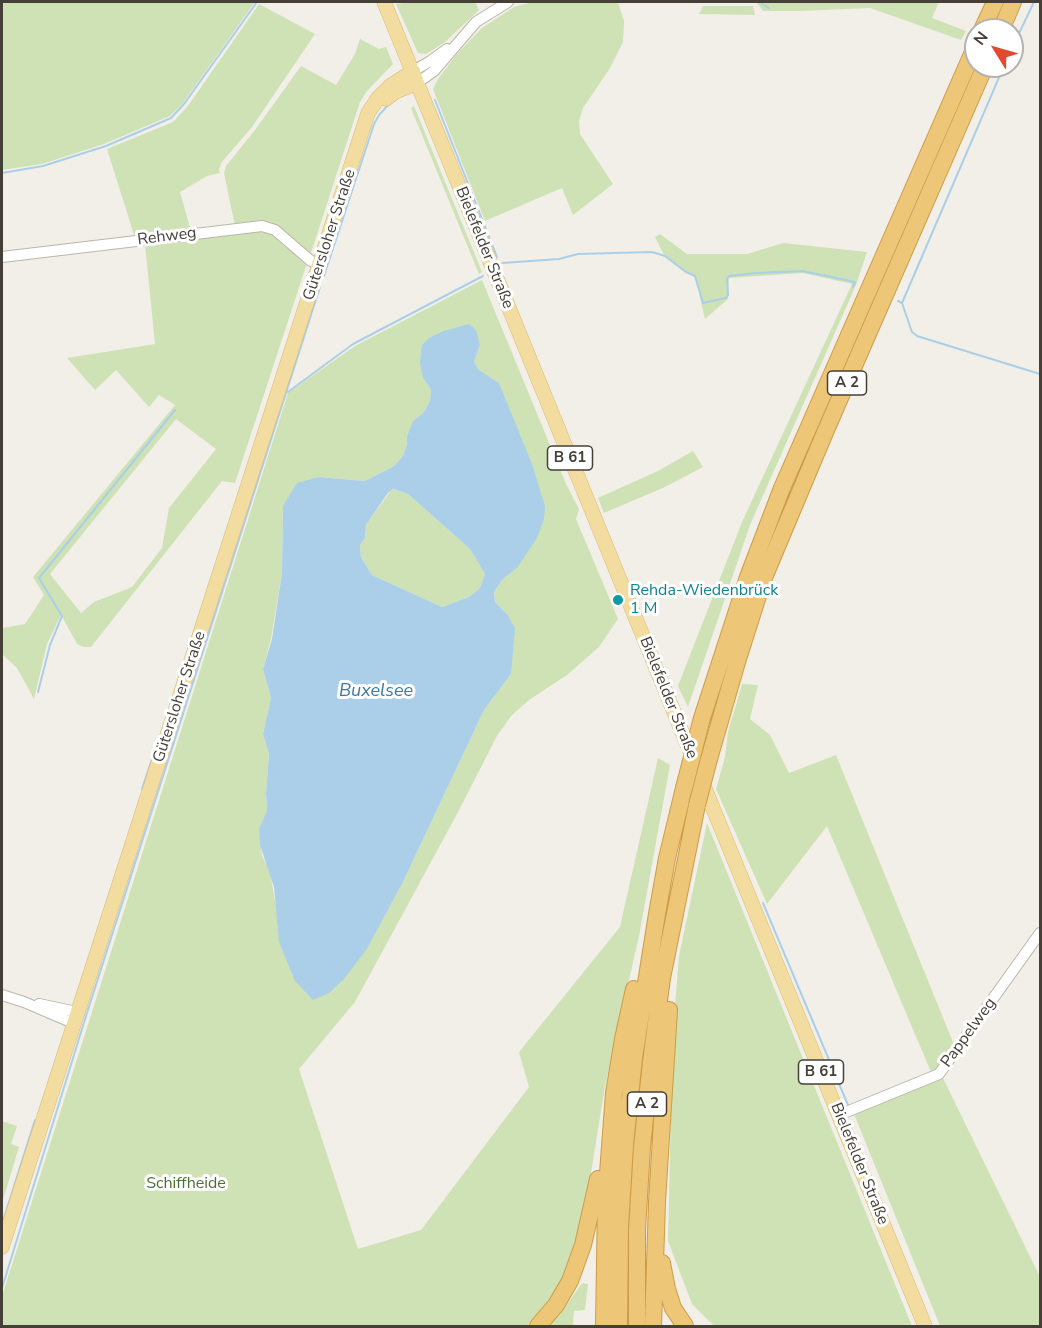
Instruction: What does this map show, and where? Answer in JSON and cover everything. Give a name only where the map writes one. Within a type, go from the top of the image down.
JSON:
[{"type":"highway","points":[[988,18],[995,2]]},
{"type":"highway","points":[[1006,18],[1013,2]]},
{"type":"highway","name":"A 2","points":[[619,1326],[620,1227],[634,1058],[667,858],[702,718],[744,587],[782,488],[964,72]]},
{"type":"highway","name":"A 2","points":[[637,1326],[642,1147],[662,978],[680,884],[709,759],[764,580],[826,430],[980,78]]},
{"type":"highway","points":[[653,1326],[666,1036],[680,884]]},
{"type":"highway","points":[[604,1326],[606,1200],[614,1093],[622,1039],[635,984],[657,914]]},
{"type":"highway","points":[[538,1326],[556,1305],[570,1281],[583,1245],[595,1196],[606,1121],[614,1093]]},
{"type":"highway","points":[[657,1202],[660,1248],[667,1289],[673,1308],[685,1326]]},
{"type":"main road","name":"Bielefelder Straße","points":[[384,2],[925,1326]]},
{"type":"main road","name":"Gütersloher Straße","points":[[2,1247],[368,113],[390,86],[415,77]]},
{"type":"street","points":[[415,77],[429,62],[486,15],[508,2]]},
{"type":"street","name":"Rehweg","points":[[2,257],[262,226],[274,230],[311,261],[320,264]]},
{"type":"street","name":"Pappelweg","points":[[839,1115],[939,1074],[1041,933]]},
{"type":"street","points":[[2,994],[75,1018]]},
{"type":"green space","points":[[2,2],[255,2],[183,103],[170,116],[104,144],[42,164],[2,170]]},
{"type":"green space","points":[[475,2],[479,10],[445,42],[426,54],[418,53],[396,4]]},
{"type":"green space","points":[[532,2],[618,2],[624,21],[623,42],[610,68],[583,108],[579,121],[580,134],[613,184],[573,215],[562,188],[485,221],[433,89],[457,54],[482,28],[514,7]]},
{"type":"green space","points":[[756,2],[939,2],[932,18],[964,30],[964,35],[961,40],[870,8],[763,11]]},
{"type":"green space","points":[[259,4],[315,34],[252,127],[221,163],[220,173],[207,176],[180,192],[191,231],[135,238],[107,149],[173,122],[188,106]]},
{"type":"green space","points":[[703,6],[753,6],[755,15],[699,14]]},
{"type":"green space","points":[[360,39],[379,49],[386,47],[393,64],[367,91],[360,102],[310,256],[276,228],[235,226],[224,173],[226,166],[301,66],[336,85],[355,54]]},
{"type":"green space","points":[[414,106],[482,272],[479,274],[411,108]]},
{"type":"green space","points":[[262,231],[272,233],[307,263],[235,483],[222,481],[91,647],[77,644],[61,615],[47,644],[34,699],[17,668],[2,654],[2,628],[25,624],[44,595],[33,577],[175,405],[159,395],[149,407],[116,370],[95,390],[67,358],[155,344],[145,244]],"holes":[[[176,419],[216,449],[169,508],[162,548],[132,587],[94,602],[81,613],[50,574]]]},
{"type":"green space","points":[[660,234],[687,254],[747,254],[783,243],[867,252],[856,285],[750,525],[688,707],[678,686],[742,522],[852,284],[803,273],[729,278],[728,299],[705,319],[695,276],[686,273],[665,257],[655,237]]},
{"type":"green space","name":"Schiffheide","points":[[482,280],[566,484],[579,509],[576,519],[618,619],[599,647],[567,675],[529,700],[511,716],[497,736],[355,1002],[299,1069],[358,1249],[421,1230],[529,1087],[519,1052],[620,927],[658,758],[670,765],[639,936],[605,1086],[587,1198],[577,1242],[564,1277],[550,1301],[527,1326],[2,1326],[2,1296],[288,393],[355,346]],"holes":[[[480,345],[474,362],[478,369],[499,383],[517,568],[502,580],[494,592],[495,602],[507,614],[511,674],[484,710],[402,884],[367,949],[277,913],[270,871],[262,856],[259,829],[267,810],[269,752],[263,734],[271,698],[263,669],[271,639],[282,573],[283,506],[319,477],[365,481],[394,466],[403,456],[413,421],[424,412],[430,401],[431,390],[423,378]]]},
{"type":"green space","points":[[693,451],[703,467],[665,487],[604,513],[598,498],[658,471]]},
{"type":"green space","points":[[392,489],[408,494],[470,549],[485,574],[480,588],[469,597],[442,607],[372,575],[361,557],[360,545],[365,538],[366,525]]},
{"type":"green space","points":[[742,684],[758,685],[750,719],[770,735],[789,773],[836,755],[955,1047],[938,1069],[931,1072],[827,826],[767,904],[716,789],[725,757],[728,732]]},
{"type":"green space","points":[[707,823],[912,1326],[714,1326],[692,1304],[668,1241],[671,1110],[669,1081],[679,956]]},
{"type":"green space","points":[[942,1076],[1040,1277],[1040,1326],[940,1326],[854,1114]]},
{"type":"green space","points":[[2,1121],[17,1126],[11,1144],[19,1147],[2,1203]]},
{"type":"green space","points":[[582,1283],[588,1284],[585,1310],[574,1311],[573,1324],[575,1326],[549,1326],[563,1310]]},
{"type":"water","name":"Buxelsee","points":[[469,324],[476,330],[480,345],[474,362],[478,369],[499,383],[532,464],[545,506],[544,519],[537,538],[517,568],[502,580],[494,592],[495,602],[507,614],[515,628],[511,674],[484,710],[402,884],[367,949],[343,980],[329,993],[313,1000],[295,981],[279,942],[274,887],[260,845],[259,829],[267,810],[269,753],[263,734],[271,698],[263,669],[272,639],[282,573],[283,506],[297,483],[319,477],[365,481],[394,466],[403,456],[413,421],[424,412],[430,401],[431,390],[423,378],[420,363],[422,345],[429,338]],"holes":[[[393,489],[408,494],[470,549],[485,574],[480,588],[469,597],[442,607],[372,575],[361,557],[360,545],[365,538],[366,525],[388,493]]]},
{"type":"waterway","points":[[2,173],[43,166],[106,146],[171,118],[184,104],[257,2]]},
{"type":"waterway","points":[[761,2],[769,8]]},
{"type":"waterway","points":[[1024,23],[1034,2]]},
{"type":"waterway","points":[[902,303],[999,78]]},
{"type":"waterway","points":[[435,100],[497,257]]},
{"type":"waterway","points":[[324,276],[374,124],[389,104]]},
{"type":"waterway","points":[[502,263],[559,259],[578,254],[652,252],[665,256],[695,276],[703,303],[726,298],[729,276],[757,273],[803,271],[855,282],[853,287]]},
{"type":"waterway","points":[[288,392],[353,344],[483,276]]},
{"type":"waterway","points":[[2,1288],[86,1016],[320,287]]},
{"type":"waterway","points":[[898,301],[902,303],[912,332],[917,336],[1040,374]]},
{"type":"waterway","points":[[38,692],[50,645],[62,616],[39,578],[175,410]]},
{"type":"waterway","points":[[142,789],[159,738]]},
{"type":"waterway","points":[[763,903],[848,1105]]},
{"type":"waterway","points":[[2,1224],[35,1120]]},
{"type":"place","name":"Rehda-Wiedenbrück 1 M","points":[[618,600]]}]
